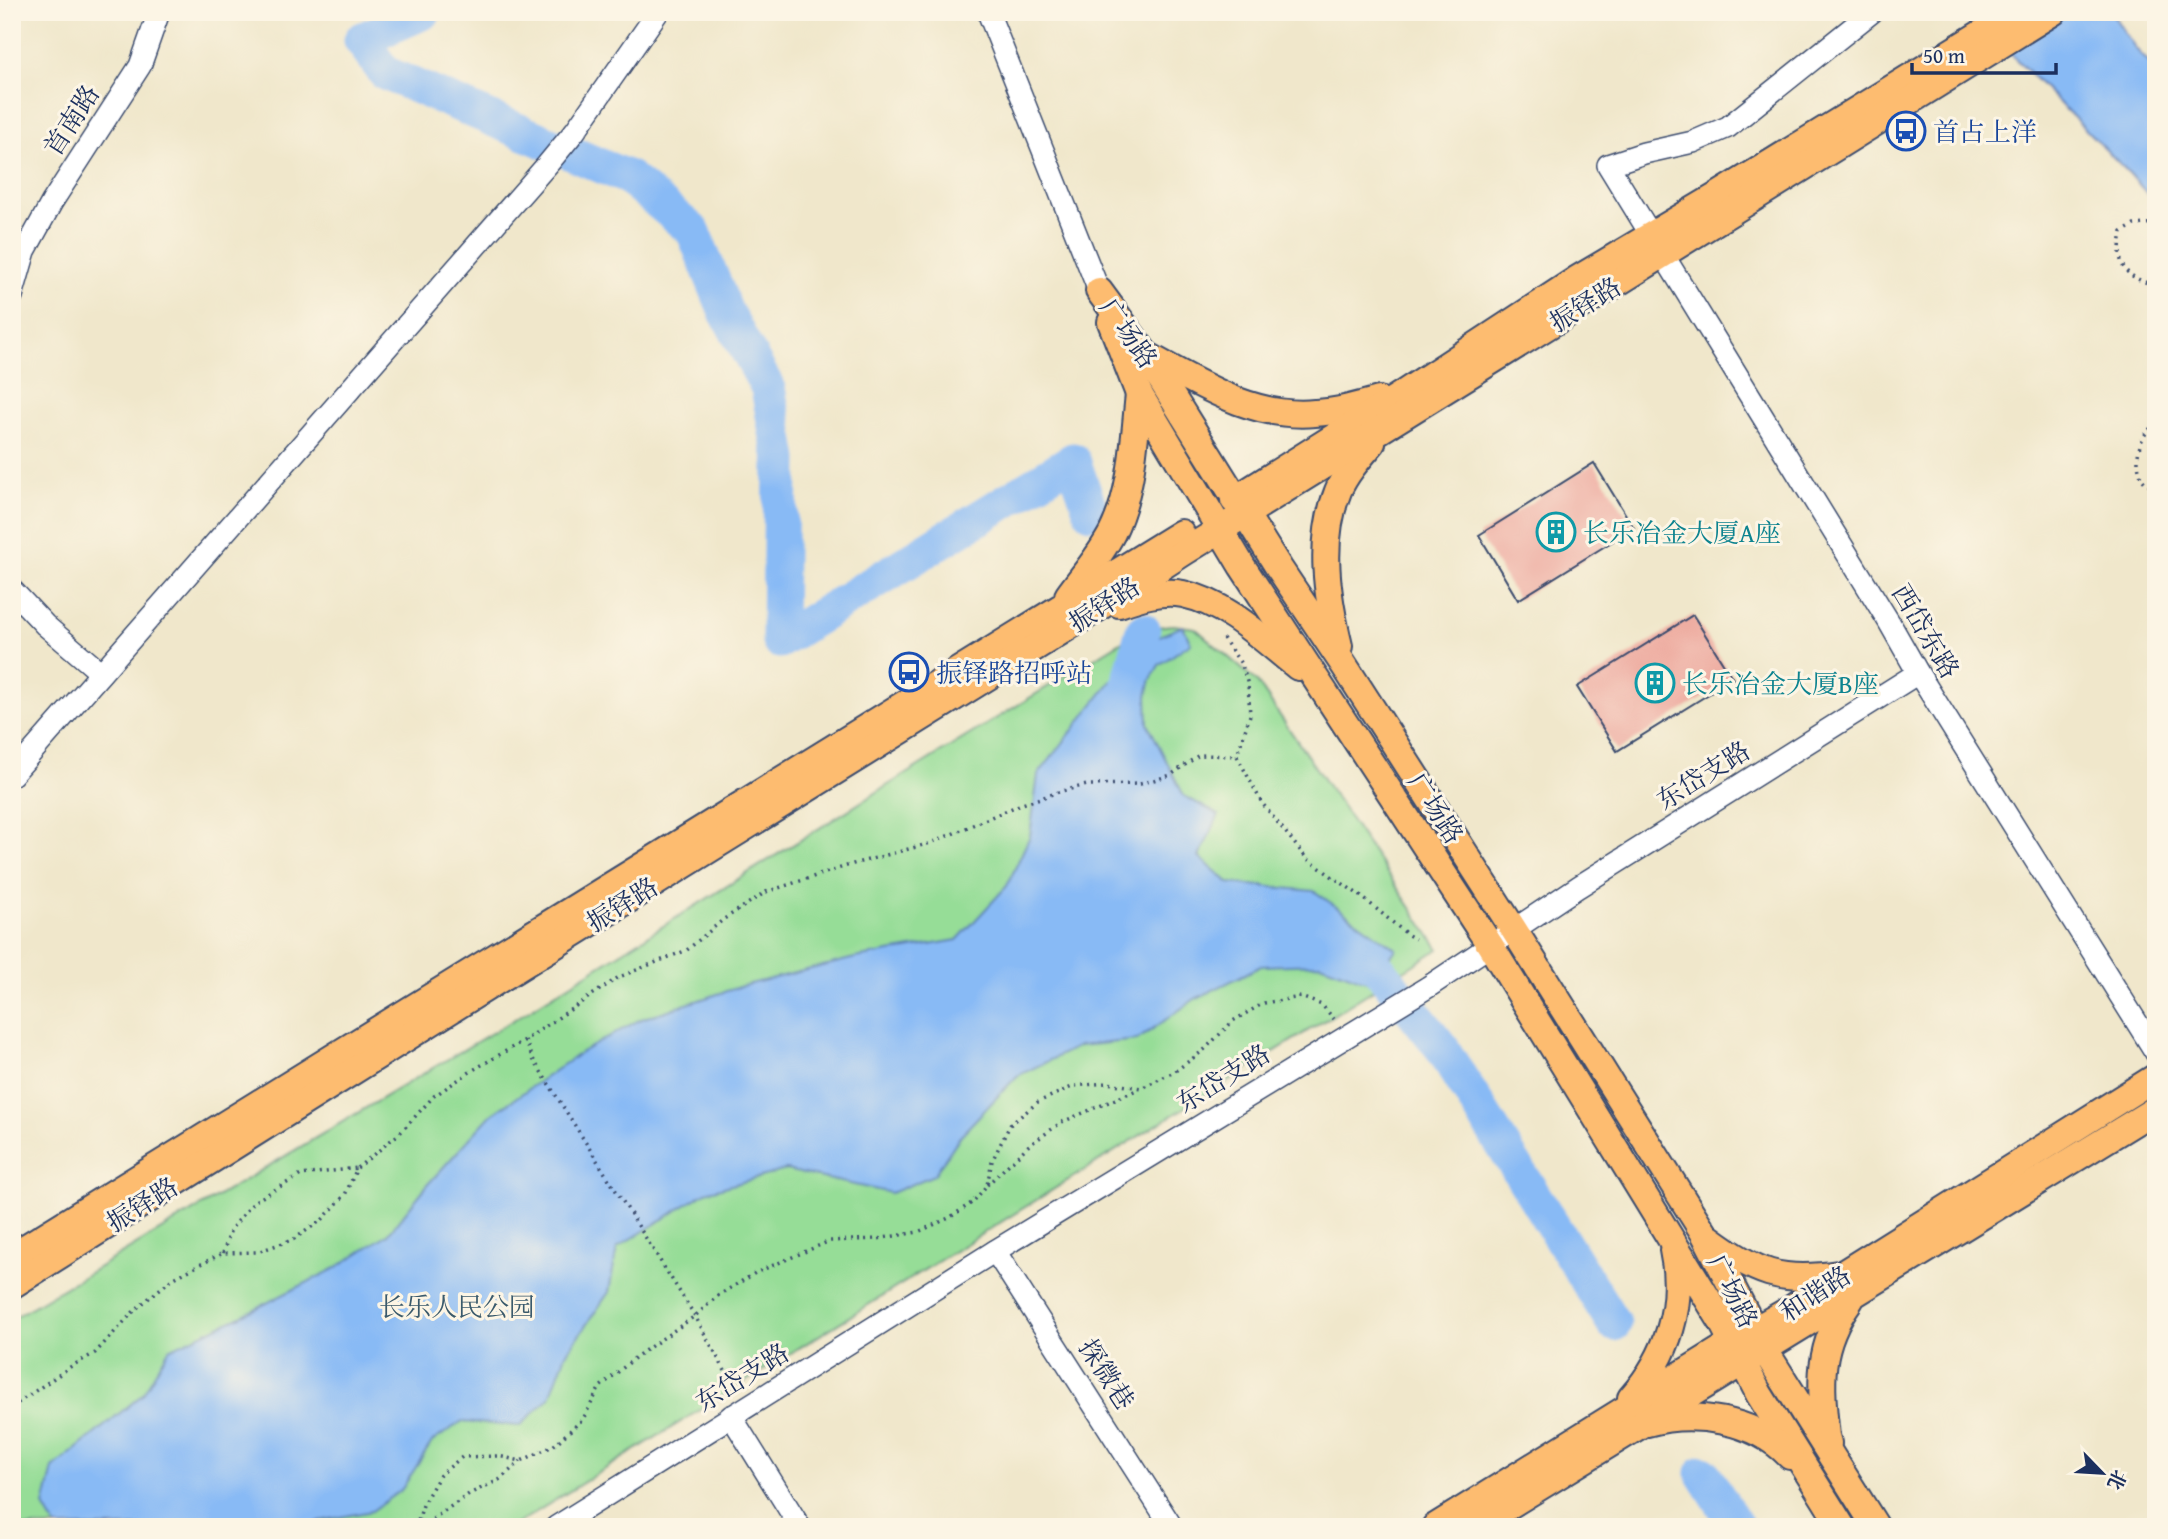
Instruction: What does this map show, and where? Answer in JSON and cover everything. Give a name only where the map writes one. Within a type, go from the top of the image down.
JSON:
[{"type":"main road","name":"振铎路","points":[[1985,43],[2016,12]]},
{"type":"main road","name":"振铎路","points":[[1240,506],[1387,426],[1657,246],[1985,43],[2053,12]]},
{"type":"main road","name":"振铎路","points":[[12,1285],[1084,617],[1215,522],[1576,280],[1657,246]]},
{"type":"main road","name":"广场路","points":[[1099,291],[1146,355],[1240,506],[1514,930],[1704,1233],[1748,1346],[1759,1394],[1842,1527]]},
{"type":"main road","name":"广场路","points":[[1099,291],[1139,394],[1215,522],[1490,945],[1722,1322],[1748,1346],[1836,1464],[1876,1527]]},
{"type":"main road","points":[[1146,355],[1248,405],[1276,412],[1295,414],[1340,410],[1401,395]]},
{"type":"main road","points":[[1059,608],[1098,555],[1120,514],[1126,495],[1139,394]]},
{"type":"main road","points":[[1344,665],[1330,608],[1326,562],[1329,526],[1338,489],[1361,455],[1387,426]]},
{"type":"main road","name":"振铎路","points":[[12,1256],[1059,608],[1215,522]]},
{"type":"main road","points":[[1084,617],[1146,596],[1168,593],[1192,597],[1219,607],[1318,682]]},
{"type":"main road","name":"和谐路","points":[[1435,1527],[1627,1420],[1848,1284],[2156,1077]]},
{"type":"main road","name":"和谐路","points":[[1848,1284],[2156,1109]]},
{"type":"main road","points":[[1704,1233],[1742,1261],[1777,1275],[1848,1284],[1822,1364],[1821,1385],[1826,1436],[1836,1464]]},
{"type":"main road","points":[[1671,1241],[1678,1285],[1672,1328],[1662,1356],[1627,1420],[1703,1419],[1728,1421],[1751,1428],[1786,1451],[1813,1480]]},
{"type":"main road","name":"和谐路","points":[[1474,1527],[1627,1420]]},
{"type":"street","name":"首南路","points":[[12,296],[25,251],[52,202],[140,66],[159,12]]},
{"type":"street","points":[[12,775],[547,165],[575,131],[658,12]]},
{"type":"street","points":[[988,12],[1099,291]]},
{"type":"street","name":"西岱东路","points":[[1872,12],[1728,127],[1693,142],[1608,164],[1918,673],[2156,1053]]},
{"type":"street","points":[[12,590],[45,625],[101,673]]},
{"type":"street","name":"东岱支路","points":[[556,1527],[995,1251],[1428,987],[1918,673]]},
{"type":"street","name":"探微巷","points":[[995,1251],[1172,1527]]},
{"type":"street","points":[[738,1412],[800,1527]]},
{"type":"path","points":[[2155,223],[2134,225],[2122,232],[2119,248],[2122,264],[2128,275],[2156,286]]},
{"type":"path","points":[[2156,424],[2142,438],[2138,455],[2144,482],[2156,491]]},
{"type":"path","points":[[1221,635],[1242,665],[1248,685],[1250,715],[1237,756],[1262,803],[1307,859],[1362,897],[1415,939]]},
{"type":"path","points":[[12,1406],[94,1353],[136,1308],[172,1279],[223,1253],[257,1252],[294,1239],[322,1220],[345,1195],[357,1168],[400,1133],[434,1096],[525,1040],[619,977],[687,950],[724,919],[766,892],[853,864],[931,844],[1019,805],[1062,791],[1087,785],[1140,784],[1171,775],[1199,755],[1237,756]]},
{"type":"path","points":[[419,1527],[468,1494],[499,1480],[521,1461],[553,1446],[583,1419],[600,1387],[719,1295],[757,1272],[830,1241],[877,1239],[918,1233],[949,1218],[973,1202],[1028,1146],[1062,1122],[1174,1072],[1204,1049],[1233,1021],[1264,1003],[1301,997],[1322,1005],[1334,1019]]},
{"type":"path","points":[[525,1040],[533,1059],[695,1316],[738,1412]]},
{"type":"path","points":[[987,1185],[992,1161],[1010,1125],[1038,1102],[1074,1086],[1107,1083],[1141,1088]]},
{"type":"path","points":[[223,1253],[231,1229],[255,1201],[301,1175],[357,1168]]},
{"type":"path","points":[[419,1527],[424,1502],[440,1475],[462,1457],[498,1456],[521,1461]]},
{"type":"green space","name":"长乐人民公园","points":[[1161,626],[1195,628],[1257,682],[1439,949],[512,1527],[12,1527],[12,1319],[510,1022],[1124,640]]},
{"type":"water","points":[[1969,12],[2111,12],[2136,49],[2156,70],[2156,204],[2130,174]]},
{"type":"water","points":[[1183,626],[1191,643],[1159,665],[1151,679],[1147,696],[1148,724],[1184,796],[1219,815],[1199,857],[1229,883],[1314,891],[1396,949],[1372,983],[1320,964],[1261,966],[1195,999],[1137,1040],[1079,1046],[1017,1076],[961,1135],[934,1175],[891,1193],[786,1170],[706,1192],[617,1248],[609,1292],[566,1354],[550,1397],[520,1426],[461,1422],[432,1442],[402,1489],[372,1511],[320,1521],[309,1527],[56,1527],[44,1506],[53,1468],[143,1394],[169,1349],[334,1269],[388,1234],[429,1183],[491,1115],[580,1053],[641,1019],[742,986],[855,958],[957,940],[1007,886],[1030,836],[1038,775],[1140,644]]},
{"type":"building","name":"长乐冶金大厦A座","points":[[1594,463],[1634,528],[1518,600],[1479,535]]},
{"type":"building","name":"长乐冶金大厦B座","points":[[1693,615],[1733,679],[1617,751],[1577,687]]},
{"type":"waterway","points":[[424,12],[361,40],[385,73],[629,178],[693,231],[726,312],[768,388],[781,459],[779,641],[1073,460],[1091,512]]},
{"type":"waterway","points":[[1127,691],[1143,630]]},
{"type":"waterway","points":[[1340,947],[1378,968],[1442,1048],[1614,1324]]},
{"type":"waterway","points":[[1703,1473],[1737,1527]]},
{"type":"place","name":"首占上洋","points":[[1906,131]]},
{"type":"place","name":"长乐冶金大厦A座","points":[[1556,532]]},
{"type":"place","name":"振铎路招呼站","points":[[909,672]]},
{"type":"place","name":"长乐冶金大厦B座","points":[[1655,683]]}]
